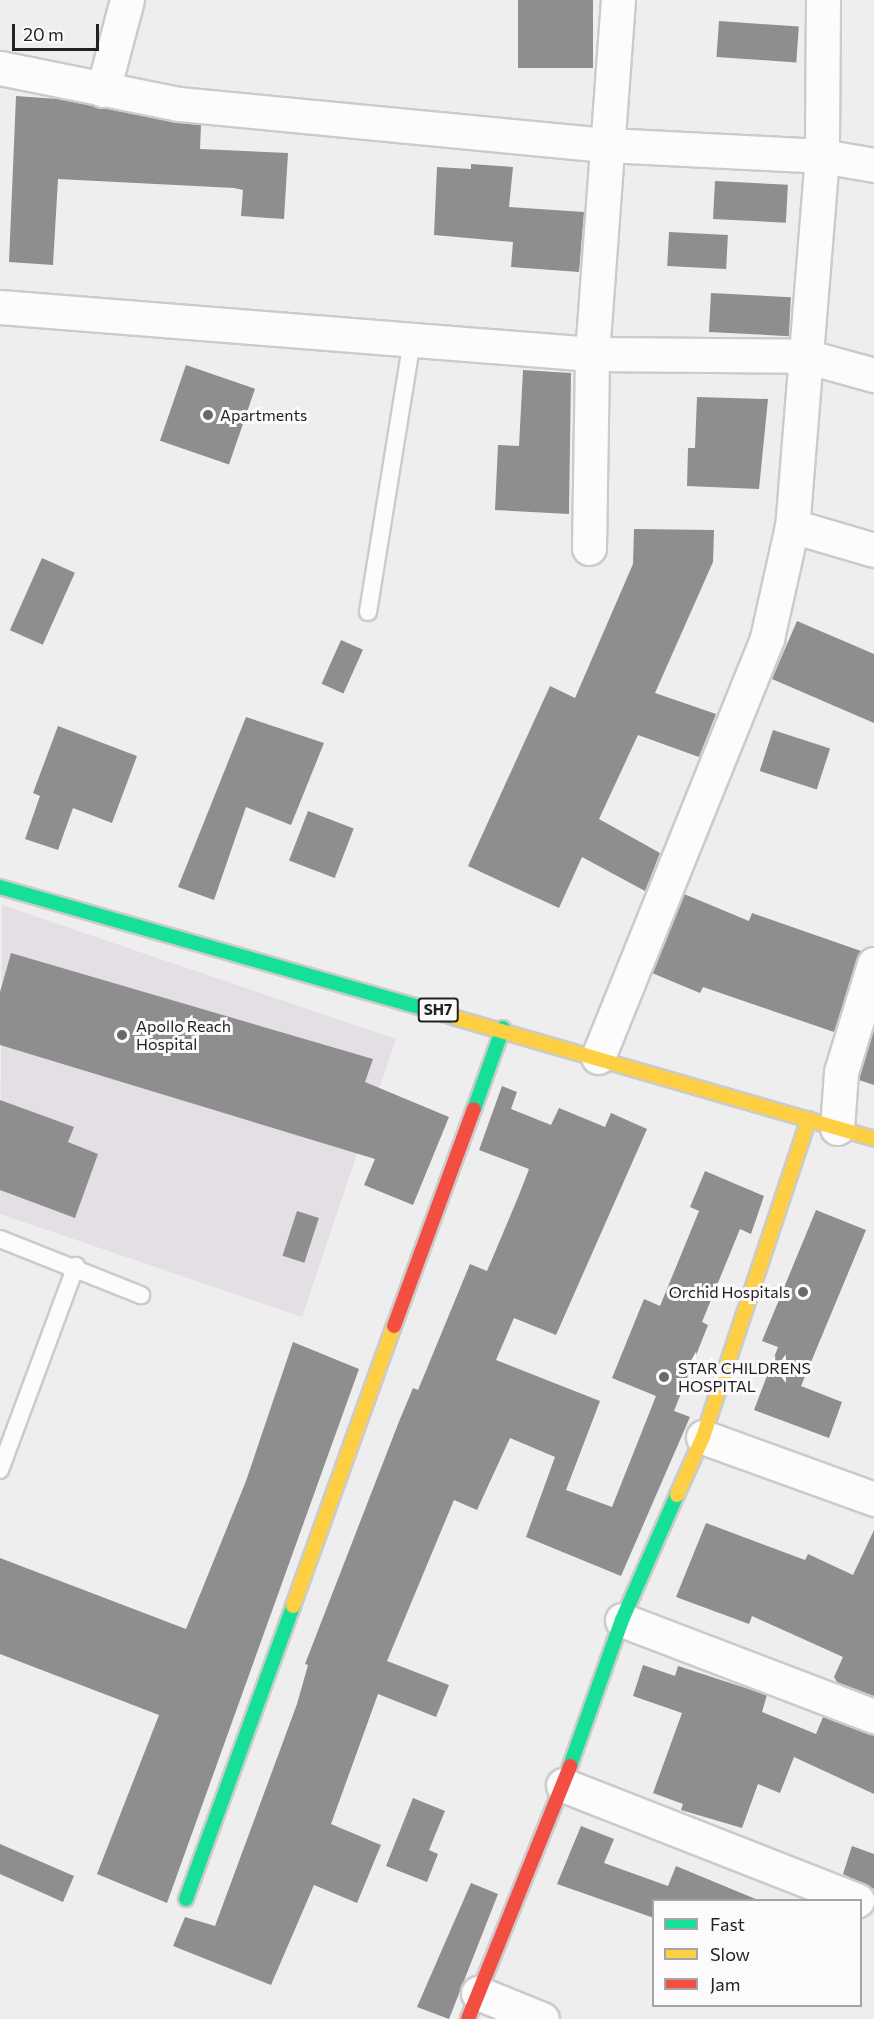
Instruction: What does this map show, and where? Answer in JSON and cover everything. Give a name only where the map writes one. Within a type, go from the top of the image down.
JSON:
[{"type":"street","points":[[104,90],[127,0]]},
{"type":"street","points":[[589,548],[592,354],[618,0]]},
{"type":"street","points":[[598,1058],[767,638],[792,526],[822,156],[823,0]]},
{"type":"street","points":[[0,68],[144,99],[280,115],[607,145],[822,156],[874,165]]},
{"type":"street","points":[[0,307],[592,354],[805,356],[874,375]]},
{"type":"street","points":[[792,526],[874,550]]},
{"type":"street","name":"SH7","points":[[0,887],[502,1028],[874,1138]]},
{"type":"street","points":[[542,2019],[473,2006],[563,1785],[622,1620],[703,1437],[823,1123],[874,964]]},
{"type":"street","points":[[186,1899],[502,1028]]},
{"type":"street","points":[[703,1437],[874,1499]]},
{"type":"street","points":[[622,1620],[874,1716]]},
{"type":"street","points":[[563,1785],[854,1899]]},
{"type":"lane","points":[[368,612],[412,339]]},
{"type":"lane","points":[[0,1239],[76,1266],[141,1295]]},
{"type":"lane","points":[[0,1470],[76,1266]]},
{"type":"shaded area","points":[[2,905],[396,1039],[302,1317],[0,1214]]},
{"type":"building","points":[[518,0],[593,0],[593,68],[518,68]]},
{"type":"building","points":[[719,21],[799,27],[796,62],[716,57]]},
{"type":"building","points":[[16,96],[58,99],[201,125],[200,149],[288,153],[284,219],[241,216],[243,190],[234,188],[58,179],[53,265],[9,262]]},
{"type":"building","points":[[471,164],[513,167],[509,207],[584,212],[579,272],[511,267],[513,242],[434,235],[437,167],[471,169]]},
{"type":"building","points":[[715,181],[788,185],[786,223],[713,219]]},
{"type":"building","points":[[669,232],[728,235],[726,269],[667,266]]},
{"type":"building","points":[[711,293],[791,297],[789,336],[709,332]]},
{"type":"building","name":"Apartments","points":[[186,365],[255,389],[229,464],[160,441]]},
{"type":"building","points":[[523,370],[571,373],[569,514],[495,510],[498,445],[519,446]]},
{"type":"building","points":[[697,397],[768,399],[759,489],[687,486],[688,448],[695,448]]},
{"type":"building","points":[[634,529],[714,530],[713,562],[655,693],[716,714],[699,757],[638,735],[599,819],[660,853],[645,891],[582,857],[559,908],[468,866],[550,686],[575,698],[633,564]]},
{"type":"building","points":[[42,558],[75,573],[43,645],[10,630]]},
{"type":"building","points":[[797,621],[874,654],[874,723],[772,679]]},
{"type":"building","points":[[341,640],[363,650],[343,694],[321,684]]},
{"type":"building","points":[[246,717],[324,743],[291,825],[246,807],[214,900],[178,887]]},
{"type":"building","points":[[58,726],[137,756],[112,823],[73,808],[58,850],[25,839],[40,796],[33,793]]},
{"type":"building","points":[[773,730],[830,749],[817,789],[760,771]]},
{"type":"building","points":[[308,811],[354,829],[335,878],[289,860]]},
{"type":"building","points":[[684,894],[749,921],[752,913],[861,951],[834,1032],[703,987],[700,993],[652,973]]},
{"type":"building","points":[[11,953],[373,1059],[365,1082],[449,1117],[413,1205],[364,1185],[375,1159],[0,1045],[0,992]]},
{"type":"building","points":[[874,1028],[874,1085],[859,1080]]},
{"type":"building","points":[[502,1086],[517,1092],[511,1109],[551,1125],[559,1108],[605,1127],[611,1113],[647,1129],[556,1335],[514,1318],[496,1360],[600,1401],[566,1490],[612,1507],[656,1396],[612,1378],[644,1299],[660,1306],[699,1211],[690,1207],[705,1171],[764,1196],[751,1234],[740,1229],[702,1322],[708,1325],[674,1411],[690,1417],[621,1576],[526,1537],[555,1457],[510,1438],[477,1510],[454,1500],[387,1661],[449,1685],[436,1717],[378,1694],[331,1824],[381,1845],[357,1903],[314,1885],[271,1985],[173,1946],[185,1917],[215,1926],[297,1704],[308,1665],[305,1664],[400,1419],[413,1388],[418,1390],[470,1264],[487,1271],[529,1169],[479,1150]]},
{"type":"building","points":[[0,1100],[74,1127],[68,1142],[98,1154],[75,1218],[0,1190]]},
{"type":"building","points":[[816,1210],[866,1230],[801,1386],[842,1402],[829,1438],[754,1410],[778,1347],[762,1341]]},
{"type":"building","points":[[297,1211],[319,1218],[304,1263],[282,1256]]},
{"type":"building","points":[[293,1342],[359,1369],[167,1903],[97,1874],[159,1715],[0,1654],[0,1558],[186,1629],[246,1481]]},
{"type":"building","points":[[706,1523],[805,1560],[808,1554],[853,1575],[874,1530],[874,1696],[837,1682],[834,1677],[843,1657],[752,1616],[749,1624],[676,1597]]},
{"type":"building","points":[[643,1665],[675,1676],[678,1666],[767,1695],[762,1712],[816,1734],[823,1717],[874,1734],[874,1794],[794,1757],[780,1793],[758,1784],[742,1828],[681,1810],[683,1804],[653,1793],[682,1713],[633,1696]]},
{"type":"building","points":[[413,1798],[445,1811],[429,1850],[438,1854],[427,1882],[386,1866]]},
{"type":"building","points":[[581,1826],[614,1839],[604,1863],[668,1886],[676,1866],[756,1899],[652,1899],[652,1917],[557,1884]]},
{"type":"building","points":[[0,1844],[74,1876],[63,1902],[0,1874]]},
{"type":"building","points":[[852,1846],[874,1854],[874,1889],[843,1874]]},
{"type":"building","points":[[471,1883],[498,1894],[449,2019],[417,2007]]},
{"type":"traffic: fast","points":[[0,887],[456,1018]]},
{"type":"traffic: fast","points":[[474,1109],[503,1028]]},
{"type":"traffic: fast","points":[[570,1766],[622,1620],[677,1495]]},
{"type":"traffic: fast","points":[[186,1899],[293,1606]]},
{"type":"traffic: slow","points":[[456,1018],[874,1139]]},
{"type":"traffic: slow","points":[[677,1495],[703,1437],[809,1119]]},
{"type":"traffic: slow","points":[[293,1606],[394,1326]]},
{"type":"traffic: jam","points":[[394,1326],[474,1109]]},
{"type":"traffic: jam","points":[[468,2019],[570,1766]]},
{"type":"place","name":"Apartments","points":[[208,415]]},
{"type":"place","name":"Apollo Reach Hospital","points":[[122,1035]]},
{"type":"place","name":"Orchid Hospitals","points":[[803,1292]]},
{"type":"place","name":"STAR CHILDRENS HOSPITAL","points":[[664,1377]]}]
